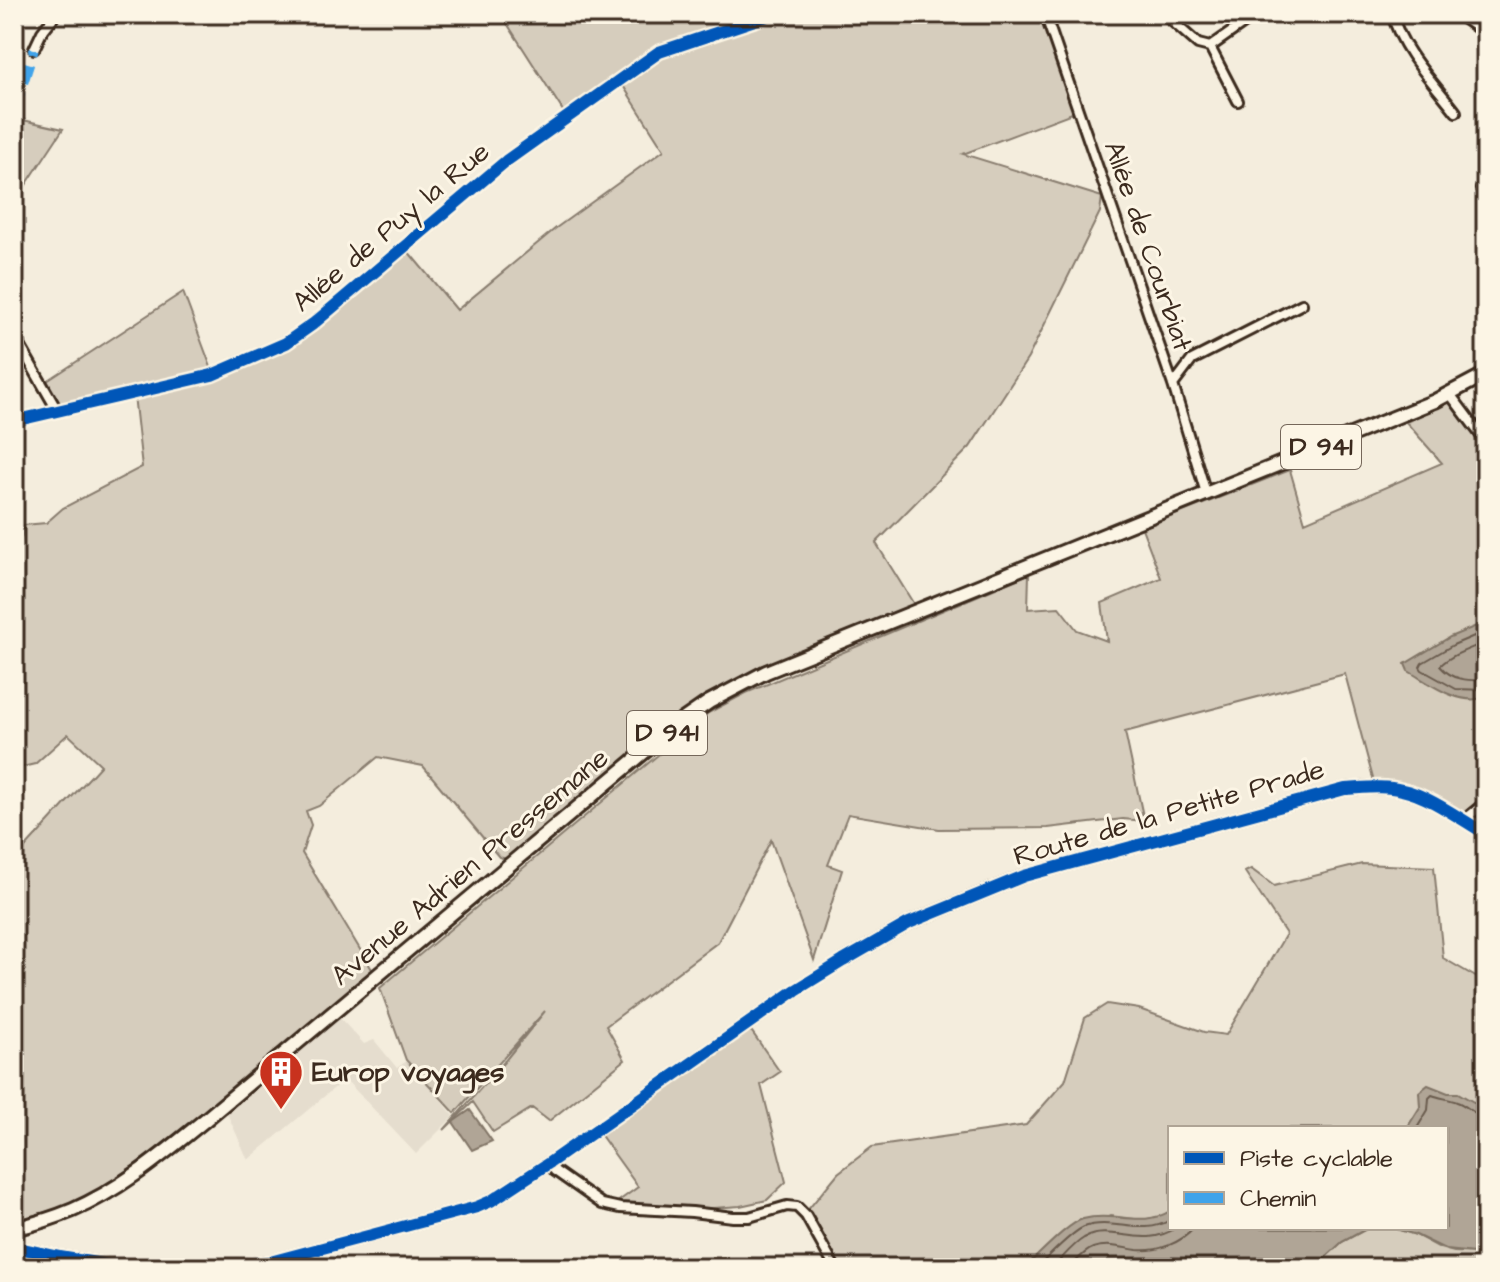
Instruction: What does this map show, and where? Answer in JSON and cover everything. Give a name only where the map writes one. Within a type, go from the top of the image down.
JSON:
[{"type":"main road","name":"D 941","points":[[1206,493],[1450,394],[1486,374]]},
{"type":"main road","name":"Avenue Adrien Pressemane","points":[[14,1229],[75,1209],[147,1165],[216,1111],[680,722],[709,702],[766,672],[1206,493]]},
{"type":"street","points":[[34,49],[56,14]]},
{"type":"street","name":"Allée de Puy la Rue","points":[[14,421],[212,375],[286,343],[313,324],[506,161],[659,52],[773,14]]},
{"type":"street","name":"Allée de Courbiat","points":[[1045,14],[1173,385],[1206,493]]},
{"type":"street","points":[[1164,14],[1198,44],[1210,47],[1238,101]]},
{"type":"street","points":[[1210,47],[1257,14]]},
{"type":"street","points":[[1392,14],[1396,28],[1420,66],[1456,112]]},
{"type":"street","points":[[1457,14],[1472,18],[1486,34]]},
{"type":"street","points":[[1173,385],[1192,360],[1302,304]]},
{"type":"street","points":[[14,335],[57,410]]},
{"type":"street","points":[[1450,394],[1486,442]]},
{"type":"street","name":"Route de la Petite Prade","points":[[14,1247],[60,1263],[227,1267],[270,1262],[477,1207],[549,1163],[796,990],[843,961],[909,923],[1024,876],[1345,789],[1377,787],[1406,790],[1486,834]]},
{"type":"street","points":[[1463,821],[1486,802]]},
{"type":"street","points":[[549,1163],[555,1171],[602,1204],[620,1208],[749,1217],[787,1206],[797,1207],[806,1216],[835,1268]]},
{"type":"shaded area","points":[[501,14],[755,14],[665,43],[565,114]]},
{"type":"shaded area","points":[[784,14],[1041,14],[1075,112],[963,154],[1102,197],[1100,212],[1028,358],[970,447],[876,543],[915,606],[717,690],[692,707],[507,859],[499,857],[423,766],[378,757],[319,806],[306,811],[311,825],[302,853],[373,971],[190,1128],[78,1203],[14,1221],[14,860],[101,765],[68,734],[35,764],[14,769],[14,551],[19,549],[24,525],[46,523],[63,508],[142,467],[134,395],[214,378],[290,346],[407,250],[457,310],[556,228],[664,150],[622,84],[665,54]]},
{"type":"shaded area","points":[[14,118],[63,129],[22,191],[14,190]]},
{"type":"shaded area","points":[[183,292],[212,370],[58,407],[44,383]]},
{"type":"shaded area","points":[[1457,399],[1486,438],[1486,797],[1462,817],[1408,786],[1375,786],[1345,674],[1125,732],[1144,821],[1123,819],[1048,828],[939,829],[848,814],[828,865],[842,870],[814,960],[771,840],[718,942],[606,1026],[625,1060],[549,1121],[532,1108],[493,1132],[473,1102],[444,1130],[545,1011],[455,1113],[406,1060],[380,988],[708,713],[746,693],[1029,574],[1028,609],[1059,607],[1077,630],[1107,641],[1102,603],[1161,578],[1142,528],[1290,470],[1305,522],[1442,463],[1406,422]]},
{"type":"shaded area","points":[[1362,864],[1434,867],[1443,958],[1486,983],[1486,1122],[1425,1100],[1414,1126],[1168,1126],[1168,1212],[1162,1216],[1143,1220],[1110,1216],[1045,1250],[1024,1268],[838,1268],[806,1212],[838,1173],[872,1147],[1026,1125],[1065,1081],[1085,1018],[1107,1004],[1139,1009],[1204,1032],[1226,1035],[1286,934],[1245,872],[1251,869],[1274,886]]},
{"type":"shaded area","name":"Europ voyages","points":[[339,1017],[364,1044],[374,1040],[397,1068],[408,1060],[454,1116],[416,1154],[345,1079],[248,1160],[227,1113]]},
{"type":"shaded area","points":[[746,1031],[752,1032],[780,1072],[761,1085],[786,1182],[767,1200],[740,1206],[687,1210],[616,1203],[638,1187],[600,1134]]},
{"type":"shaded area","points":[[1364,1230],[1400,1230],[1454,1252],[1486,1253],[1486,1268],[1314,1268],[1342,1242]]},
{"type":"water","points":[[1486,622],[1486,697],[1456,697],[1408,671],[1405,664],[1450,637]]},
{"type":"water","points":[[1428,1085],[1448,1093],[1458,1093],[1486,1112],[1486,1253],[1447,1250],[1400,1230],[1448,1230],[1448,1126],[1408,1126],[1420,1107],[1419,1092]]},
{"type":"water","points":[[470,1110],[492,1141],[472,1150],[453,1122]]},
{"type":"water","points":[[1168,1212],[1168,1230],[1364,1230],[1342,1242],[1314,1268],[1024,1268],[1061,1233],[1083,1219],[1160,1216]]},
{"type":"marked path","points":[[14,111],[34,49]]},
{"type":"cycle path","points":[[14,421],[212,375],[286,343],[313,324],[506,161],[659,52],[773,14]]},
{"type":"cycle path","points":[[14,1247],[108,1265],[227,1267],[270,1262],[477,1207],[549,1163],[796,990],[843,961],[909,923],[1024,876],[1345,789],[1395,788],[1412,793],[1434,802],[1486,834]]},
{"type":"place","name":"Europ voyages","points":[[281,1111]]}]
